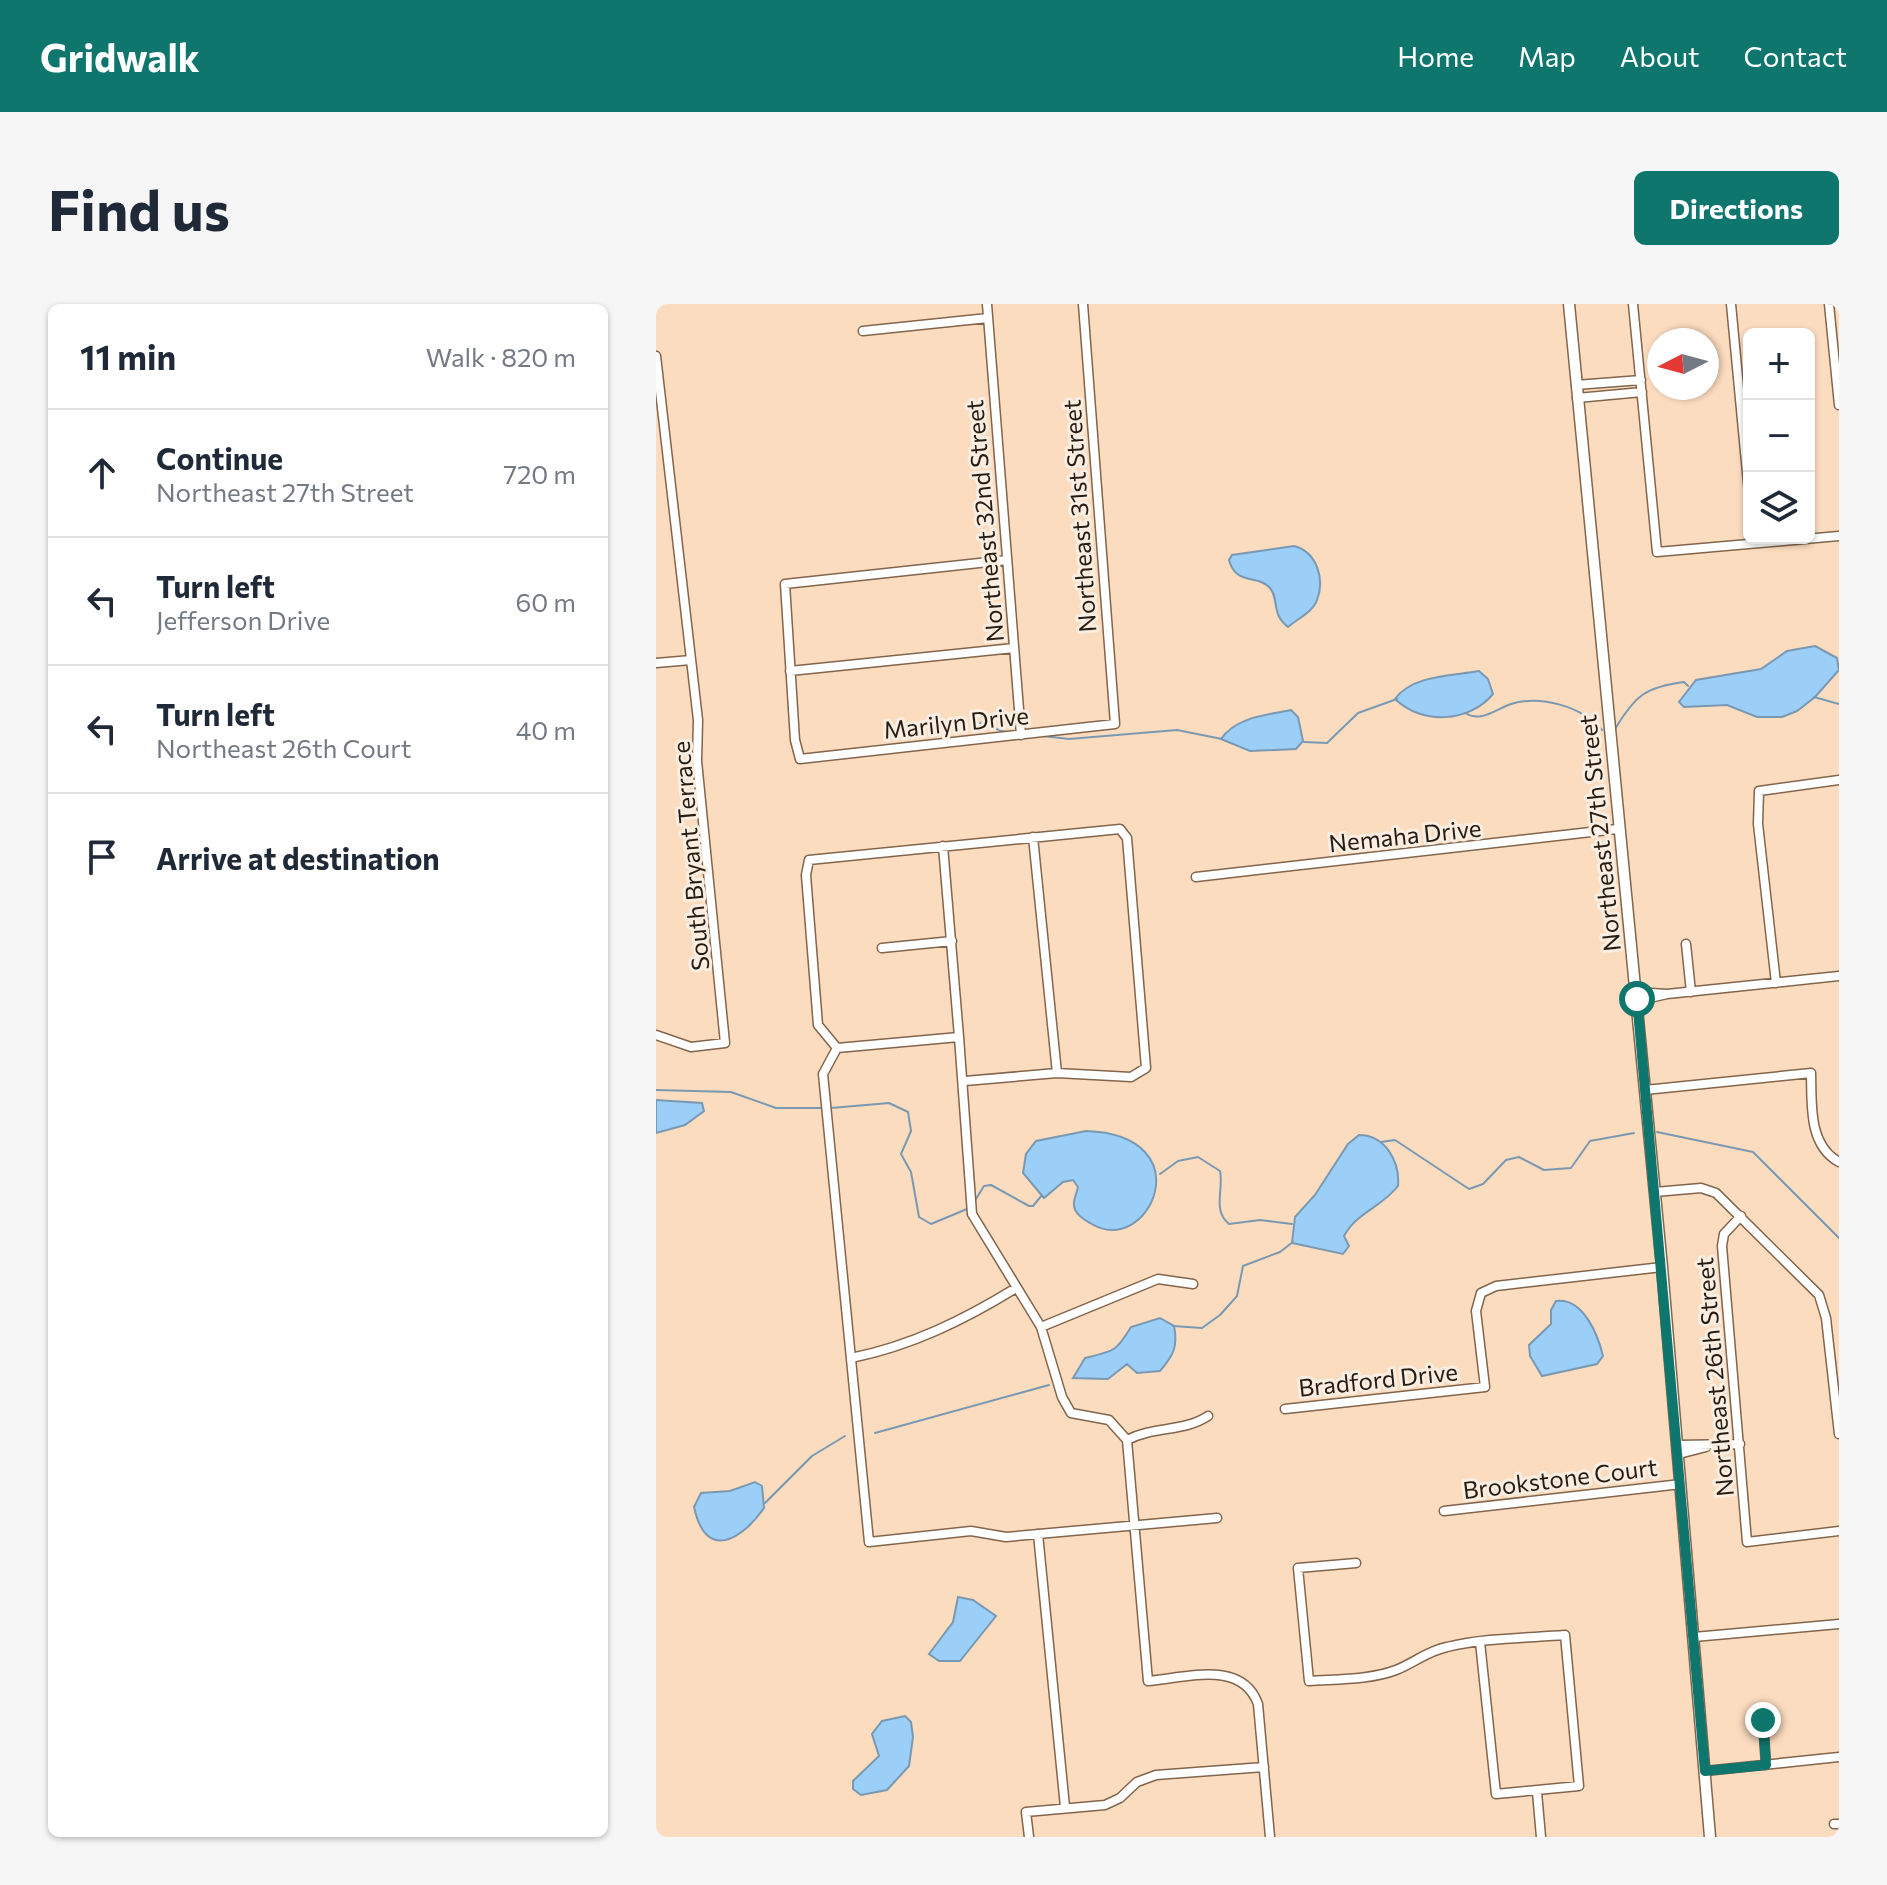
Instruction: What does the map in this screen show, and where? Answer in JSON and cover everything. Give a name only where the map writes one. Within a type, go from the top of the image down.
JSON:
[{"type":"street","name":"Northeast 32nd Street","points":[[987,304],[1021,735]]},
{"type":"street","name":"Northeast 31st Street","points":[[1083,304],[1115,724]]},
{"type":"street","name":"Northeast 27th Street","points":[[1569,304],[1617,829],[1662,1267],[1710,1837]]},
{"type":"street","points":[[1633,304],[1657,552],[1743,542]]},
{"type":"street","points":[[1731,304],[1747,472]]},
{"type":"street","points":[[1829,304],[1839,405]]},
{"type":"street","points":[[863,331],[988,318]]},
{"type":"street","name":"South Bryant Terrace","points":[[656,356],[698,720],[697,761],[725,1043],[691,1047],[656,1035]]},
{"type":"street","points":[[1576,385],[1641,380]]},
{"type":"street","points":[[1577,398],[1642,392]]},
{"type":"street","points":[[1815,537],[1839,536]]},
{"type":"street","points":[[1007,560],[785,584],[790,671],[1014,648]]},
{"type":"street","points":[[656,663],[691,660]]},
{"type":"street","name":"Marilyn Drive","points":[[790,671],[795,740],[800,759],[1115,724]]},
{"type":"street","points":[[1776,983],[1758,824],[1759,791],[1839,780]]},
{"type":"street","points":[[837,1048],[818,1025],[806,863],[818,857],[1115,828],[1127,838],[1146,1068],[1131,1077],[1057,1073],[965,1081]]},
{"type":"street","name":"Nemaha Drive","points":[[1196,877],[1617,829]]},
{"type":"street","points":[[1033,837],[1057,1073]]},
{"type":"street","points":[[943,846],[965,1081],[972,1214],[1041,1327],[1062,1397],[1071,1413],[1109,1420],[1127,1440],[1148,1681],[1226,1674],[1245,1681],[1258,1704],[1270,1837]]},
{"type":"street","points":[[882,948],[952,941]]},
{"type":"street","points":[[1686,944],[1691,992]]},
{"type":"street","points":[[1636,996],[1839,976]]},
{"type":"street","points":[[837,1048],[959,1037]]},
{"type":"street","points":[[837,1048],[823,1074],[869,1542],[971,1531],[1006,1537],[1217,1518]]},
{"type":"street","points":[[1645,1090],[1811,1073],[1816,1133],[1822,1147],[1839,1162]]},
{"type":"street","points":[[1655,1192],[1708,1189],[1808,1280],[1819,1295],[1825,1312],[1839,1434]]},
{"type":"street","name":"Northeast 26th Street","points":[[1741,1216],[1724,1234],[1722,1246],[1747,1542],[1839,1531]]},
{"type":"street","name":"Bradford Drive","points":[[1285,1409],[1485,1387],[1476,1311],[1481,1293],[1496,1286],[1662,1267]]},
{"type":"street","points":[[1041,1327],[1158,1279],[1193,1284]]},
{"type":"street","points":[[851,1358],[925,1336],[973,1315],[1016,1288]]},
{"type":"street","points":[[1127,1440],[1159,1428],[1193,1426],[1208,1416]]},
{"type":"street","points":[[1678,1450],[1740,1444]]},
{"type":"street","name":"Brookstone Court","points":[[1444,1511],[1681,1484]]},
{"type":"street","points":[[1038,1534],[1065,1807]]},
{"type":"street","points":[[1356,1563],[1298,1568],[1309,1681],[1386,1673],[1432,1651],[1480,1642],[1565,1635],[1579,1786],[1496,1794],[1480,1642]]},
{"type":"street","points":[[1694,1637],[1839,1624]]},
{"type":"street","points":[[1763,1720],[1766,1765]]},
{"type":"street","points":[[1705,1771],[1839,1757]]},
{"type":"street","points":[[1029,1837],[1026,1812],[1105,1805],[1120,1798],[1137,1782],[1156,1775],[1264,1767]]},
{"type":"street","points":[[1537,1792],[1541,1837]]},
{"type":"water","points":[[1294,546],[1313,560],[1320,584],[1315,604],[1288,627],[1279,616],[1269,587],[1242,577],[1232,568],[1229,560],[1232,555]]},
{"type":"water","points":[[1815,646],[1837,658],[1839,670],[1815,697],[1797,711],[1782,717],[1757,717],[1727,705],[1684,707],[1679,702],[1696,680],[1761,669],[1787,651]]},
{"type":"water","points":[[1479,671],[1488,679],[1493,694],[1483,704],[1459,715],[1445,717],[1418,713],[1395,699],[1411,685],[1422,681]]},
{"type":"water","points":[[1291,710],[1298,717],[1303,741],[1296,749],[1250,751],[1221,739],[1243,721]]},
{"type":"water","points":[[656,1100],[702,1103],[704,1111],[685,1125],[656,1133]]},
{"type":"water","points":[[1086,1131],[1123,1138],[1145,1152],[1155,1172],[1155,1192],[1146,1211],[1131,1225],[1112,1230],[1090,1223],[1074,1208],[1078,1187],[1073,1180],[1063,1182],[1044,1198],[1023,1173],[1026,1154],[1036,1141]]},
{"type":"water","points":[[1359,1135],[1376,1139],[1389,1151],[1396,1167],[1398,1186],[1349,1228],[1344,1236],[1349,1246],[1343,1254],[1292,1243],[1295,1217],[1315,1195],[1348,1144]]},
{"type":"water","points":[[1556,1301],[1574,1305],[1588,1319],[1603,1356],[1597,1364],[1542,1376],[1530,1356],[1529,1345],[1551,1324],[1551,1310]]},
{"type":"water","points":[[1160,1318],[1174,1326],[1175,1345],[1160,1371],[1137,1373],[1127,1364],[1108,1379],[1073,1378],[1085,1358],[1113,1349],[1131,1327]]},
{"type":"water","points":[[755,1482],[762,1486],[764,1508],[755,1520],[725,1540],[715,1540],[707,1535],[694,1507],[701,1493],[730,1491]]},
{"type":"water","points":[[958,1597],[973,1600],[996,1616],[960,1661],[939,1661],[929,1654],[953,1622]]},
{"type":"water","points":[[905,1716],[911,1722],[913,1737],[909,1766],[887,1790],[861,1795],[853,1789],[853,1781],[879,1756],[872,1734],[882,1721]]},
{"type":"waterway","points":[[1615,729],[1635,701],[1650,690],[1684,682],[1688,686]]},
{"type":"waterway","points":[[1814,697],[1839,704]]},
{"type":"waterway","points":[[1304,742],[1327,743],[1358,713],[1397,699]]},
{"type":"waterway","points":[[1465,713],[1477,717],[1511,704],[1547,702],[1572,709],[1602,730]]},
{"type":"waterway","points":[[980,723],[1005,732]]},
{"type":"waterway","points":[[1043,736],[1069,739],[1177,730],[1222,739]]},
{"type":"waterway","points":[[656,1090],[731,1092],[776,1108],[824,1108]]},
{"type":"waterway","points":[[831,1108],[889,1103],[908,1112],[911,1131],[901,1154],[911,1172],[919,1217],[931,1224],[967,1209]]},
{"type":"waterway","points":[[1657,1132],[1753,1152],[1839,1238]]},
{"type":"waterway","points":[[1381,1142],[1395,1140],[1469,1189],[1483,1184],[1506,1160],[1519,1157],[1544,1170],[1571,1168],[1590,1141],[1634,1133]]},
{"type":"waterway","points":[[1160,1174],[1178,1161],[1198,1157],[1220,1171],[1221,1212],[1229,1224],[1260,1220],[1292,1224]]},
{"type":"waterway","points":[[974,1202],[984,1186],[991,1185],[1029,1206],[1033,1206],[1042,1195]]},
{"type":"waterway","points":[[1173,1326],[1202,1328],[1220,1315],[1237,1296],[1243,1266],[1280,1252],[1293,1242]]},
{"type":"waterway","points":[[875,1433],[1049,1385]]},
{"type":"waterway","points":[[765,1503],[812,1456],[845,1436]]},
{"type":"route","points":[[1637,999],[1705,1771],[1766,1765],[1763,1720]]}]
